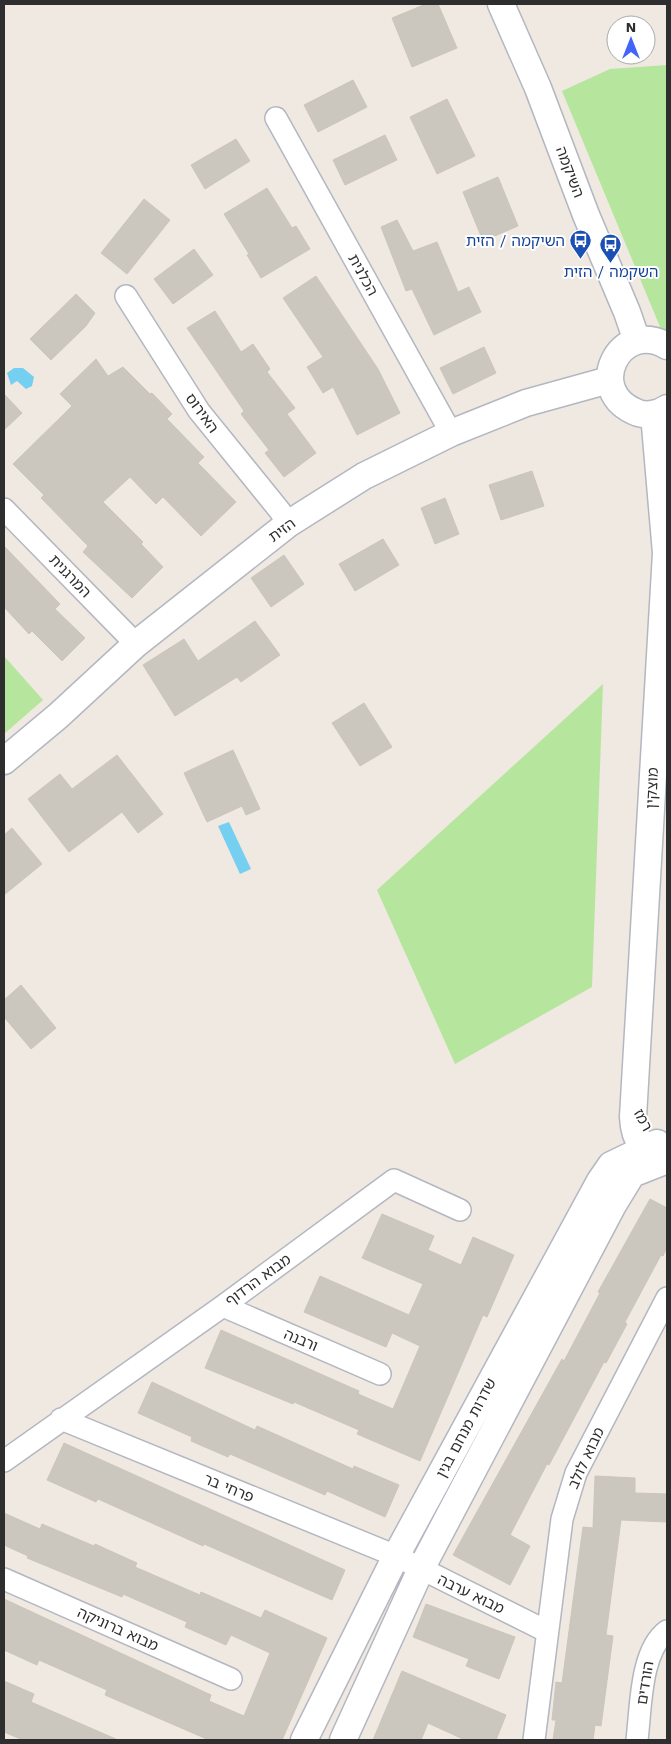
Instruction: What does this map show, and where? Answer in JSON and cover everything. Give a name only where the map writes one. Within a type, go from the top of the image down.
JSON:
[{"type":"street","name":"השיקמה","points":[[501,4],[538,88],[586,215],[627,312],[637,341]]},
{"type":"street","name":"הכלנית","points":[[276,118],[451,433]]},
{"type":"street","name":"האירוס","points":[[126,296],[198,411],[280,511],[288,524]]},
{"type":"street","points":[[660,411],[641,414],[625,407],[615,397],[609,380],[612,363],[620,351],[637,341],[646,340],[667,346]]},
{"type":"street","name":"הזית","points":[[4,761],[58,716],[136,644],[288,524],[364,476],[451,433],[526,403],[609,380]]},
{"type":"street","name":"מוצקין","points":[[633,1102],[666,552],[660,411]]},
{"type":"street","name":"המרגנית","points":[[4,509],[136,644]]},
{"type":"street","name":"רמז","points":[[633,1102],[642,1126],[660,1152]]},
{"type":"street","name":"שדרות מנחם בגין","points":[[304,1740],[396,1556],[600,1181],[611,1165],[660,1152]]},
{"type":"street","name":"שדרות מנחם בגין","points":[[343,1740],[421,1569],[624,1185],[632,1174],[660,1152]]},
{"type":"street","name":"מבוא הרדוף","points":[[4,1461],[223,1306],[394,1180],[460,1210]]},
{"type":"street","name":"מבוא לולב","points":[[534,1740],[546,1631],[562,1519],[576,1473],[667,1298]]},
{"type":"street","name":"ורבנה","points":[[223,1306],[380,1374]]},
{"type":"street","name":"פרחי בר","points":[[61,1420],[396,1556]]},
{"type":"street","name":"מבוא ערבה","points":[[396,1556],[546,1631]]},
{"type":"street","name":"מבוא ברוניקה","points":[[4,1579],[231,1679]]},
{"type":"street","name":"הורדים","points":[[637,1740],[647,1662],[653,1646],[667,1631]]},
{"type":"green space","points":[[667,65],[667,334],[663,334],[562,91],[610,69]]},
{"type":"green space","points":[[4,656],[43,700],[4,734]]},
{"type":"green space","points":[[603,684],[592,987],[455,1064],[377,890]]},
{"type":"water","points":[[14,368],[23,368],[34,377],[32,386],[26,389],[17,381],[11,385],[7,373]]},
{"type":"water","points":[[229,822],[251,869],[240,874],[218,826]]},
{"type":"building","points":[[426,4],[438,4],[457,48],[412,67],[392,18]]},
{"type":"building","points":[[353,80],[367,107],[318,132],[304,105]]},
{"type":"building","points":[[447,99],[475,156],[437,174],[410,117]]},
{"type":"building","points":[[385,135],[397,160],[345,185],[333,160]]},
{"type":"building","points":[[236,139],[250,161],[205,189],[191,165]]},
{"type":"building","points":[[498,177],[518,226],[483,241],[463,192]]},
{"type":"building","points":[[267,188],[292,228],[296,226],[310,249],[261,278],[247,255],[249,254],[224,214]]},
{"type":"building","points":[[144,199],[170,220],[127,274],[101,253]]},
{"type":"building","points":[[397,220],[413,251],[437,242],[458,292],[469,287],[481,312],[434,335],[412,289],[406,291],[381,227]]},
{"type":"building","points":[[194,249],[213,275],[173,304],[154,279]]},
{"type":"building","points":[[316,276],[378,369],[400,413],[357,435],[333,387],[323,393],[307,367],[323,357],[283,298]]},
{"type":"building","points":[[76,294],[95,313],[86,326],[51,360],[30,339]]},
{"type":"building","points":[[215,311],[241,352],[253,344],[270,369],[267,372],[295,408],[287,414],[316,453],[284,477],[265,453],[269,450],[241,414],[244,411],[187,328]]},
{"type":"building","points":[[484,347],[496,373],[453,394],[440,368]]},
{"type":"building","points":[[96,359],[108,376],[123,367],[150,394],[152,393],[172,414],[167,419],[204,457],[198,463],[236,502],[201,536],[163,497],[156,504],[130,477],[103,502],[143,542],[141,544],[163,567],[132,598],[83,552],[88,546],[41,498],[44,495],[13,464],[72,406],[60,394]]},
{"type":"building","points":[[4,394],[22,413],[4,430]]},
{"type":"building","points":[[532,471],[544,506],[501,520],[489,485]]},
{"type":"building","points":[[445,498],[459,534],[435,544],[421,508]]},
{"type":"building","points":[[383,539],[399,565],[355,591],[339,564]]},
{"type":"building","points":[[4,546],[60,604],[55,609],[85,638],[62,661],[32,631],[29,634],[4,607]]},
{"type":"building","points":[[284,555],[304,584],[271,607],[251,578]]},
{"type":"building","points":[[255,621],[280,655],[241,682],[237,677],[175,716],[143,665],[184,639],[198,661]]},
{"type":"building","points":[[364,703],[392,747],[360,766],[332,723]]},
{"type":"building","points":[[233,750],[260,809],[246,815],[242,806],[207,822],[184,773]]},
{"type":"building","points":[[117,755],[163,814],[138,833],[122,812],[69,852],[28,799],[60,774],[72,789]]},
{"type":"building","points":[[12,828],[42,864],[4,895],[4,835]]},
{"type":"building","points":[[21,985],[56,1028],[31,1049],[4,1017],[4,1000]]},
{"type":"building","points":[[650,1199],[667,1208],[667,1247],[625,1322],[627,1324],[606,1363],[604,1362],[549,1465],[547,1464],[510,1535],[530,1546],[510,1585],[453,1555],[562,1359],[564,1361],[600,1293],[598,1292]]},
{"type":"building","points":[[382,1214],[434,1236],[428,1250],[461,1265],[473,1237],[514,1255],[487,1317],[483,1315],[420,1461],[357,1434],[359,1430],[294,1402],[293,1404],[205,1368],[221,1330],[359,1391],[358,1394],[393,1409],[420,1346],[392,1333],[386,1347],[304,1312],[320,1276],[409,1315],[423,1284],[362,1258]]},
{"type":"building","points":[[152,1382],[255,1430],[257,1426],[353,1469],[354,1466],[399,1485],[385,1517],[327,1491],[325,1495],[230,1454],[228,1457],[191,1441],[192,1437],[138,1413]]},
{"type":"building","points":[[64,1443],[345,1570],[332,1600],[204,1544],[203,1546],[98,1499],[96,1502],[47,1480]]},
{"type":"building","points":[[595,1476],[635,1478],[635,1493],[667,1494],[667,1522],[621,1520],[606,1635],[613,1636],[601,1726],[595,1725],[593,1740],[553,1740],[556,1720],[552,1720],[556,1682],[562,1683],[583,1527],[593,1528]]},
{"type":"building","points":[[4,1513],[40,1529],[42,1524],[94,1546],[95,1544],[137,1563],[135,1567],[200,1595],[201,1592],[261,1618],[265,1610],[327,1638],[282,1740],[209,1740],[105,1695],[107,1690],[39,1660],[37,1665],[4,1650],[4,1599],[211,1695],[209,1701],[244,1716],[270,1653],[231,1635],[226,1645],[185,1627],[187,1622],[123,1594],[122,1597],[27,1558],[28,1556],[4,1545]]},
{"type":"building","points":[[426,1604],[515,1637],[499,1679],[466,1666],[469,1659],[413,1637]]},
{"type":"building","points":[[402,1671],[506,1715],[496,1740],[465,1740],[428,1723],[421,1740],[373,1740]]},
{"type":"building","points":[[4,1681],[34,1694],[31,1702],[118,1740],[23,1740],[4,1732]]},
{"type":"place","name":"השיקמה / הזית","points":[[581,260]]},
{"type":"place","name":"השקמה / הזית","points":[[611,263]]}]
